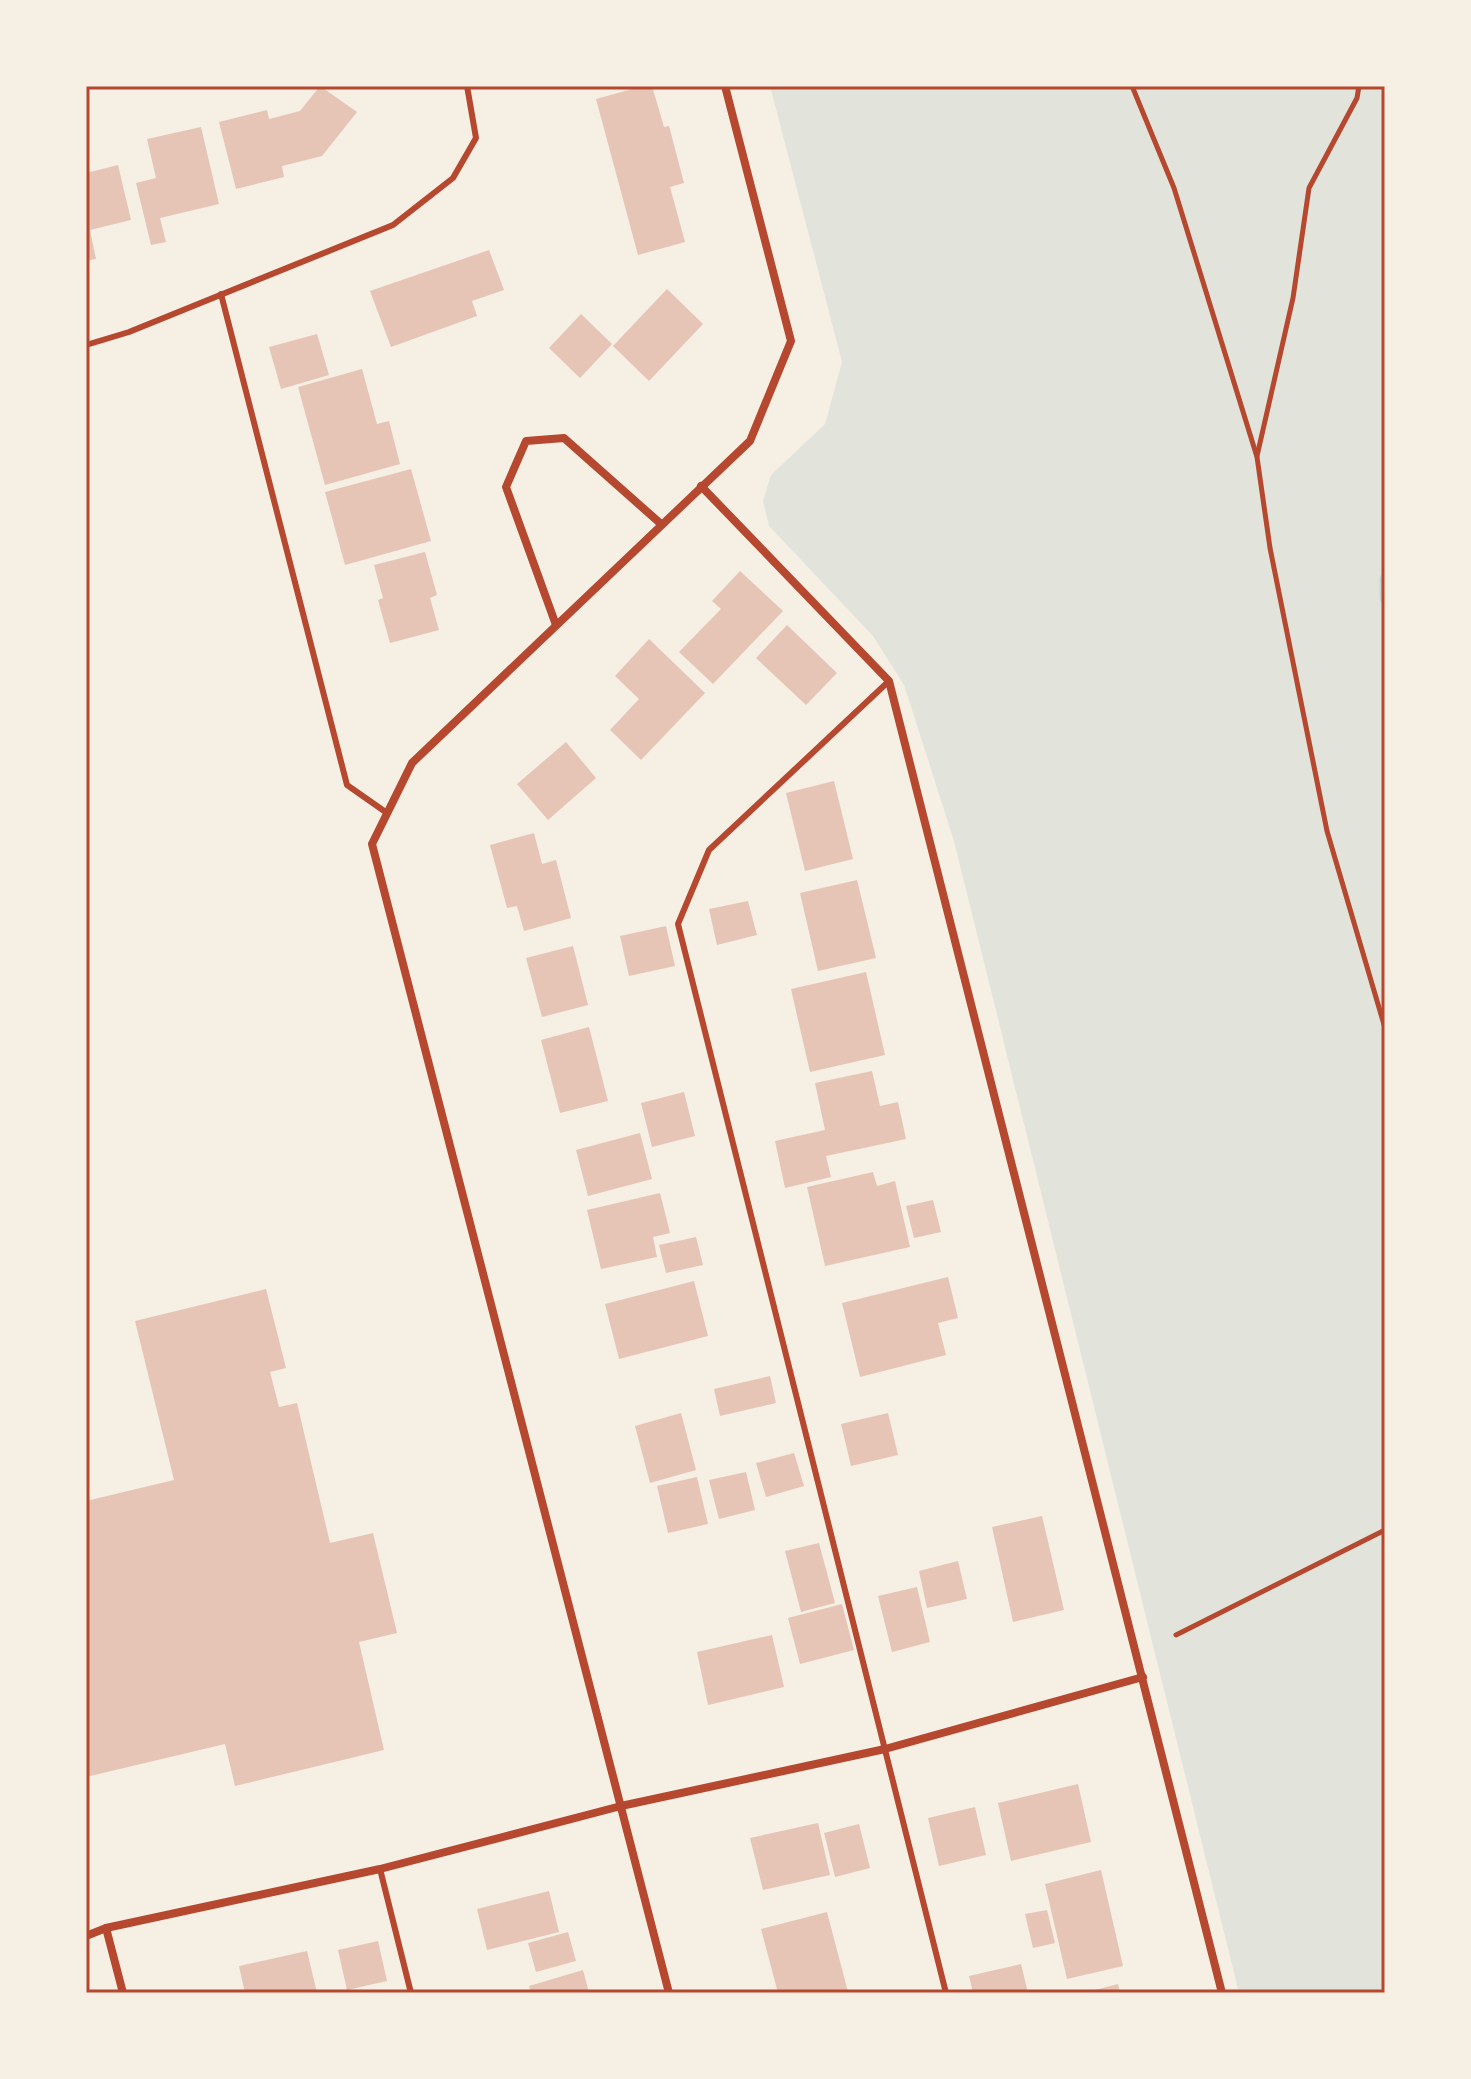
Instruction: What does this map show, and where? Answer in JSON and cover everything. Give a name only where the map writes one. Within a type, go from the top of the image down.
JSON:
[{"type":"street","points":[[669,1993],[372,844],[412,763],[750,441],[791,341],[725,86]]},
{"type":"street","points":[[556,625],[506,487],[526,441],[564,438],[661,524]]},
{"type":"street","points":[[701,486],[889,681],[1222,1993]]},
{"type":"street","points":[[86,1936],[106,1928],[380,1869],[621,1806],[885,1749],[1143,1677]]},
{"type":"street","points":[[106,1928],[123,1993]]},
{"type":"lane","points":[[86,345],[129,332],[393,225],[453,178],[476,138],[467,86]]},
{"type":"lane","points":[[221,294],[347,785],[387,813]]},
{"type":"lane","points":[[889,681],[709,850],[678,924],[946,1993]]},
{"type":"lane","points":[[380,1869],[411,1993]]},
{"type":"path","points":[[1132,86],[1174,188],[1257,457],[1270,548],[1327,831],[1385,1028]]},
{"type":"path","points":[[1257,457],[1293,298],[1309,188],[1357,98],[1359,86]]},
{"type":"path","points":[[1176,1635],[1385,1530]]},
{"type":"shaded area","points":[[770,86],[1385,86],[1385,1993],[1239,1993],[954,841],[904,685],[873,636],[769,526],[763,501],[771,475],[825,424],[842,362]]},
{"type":"building","points":[[320,86],[357,112],[322,156],[282,166],[284,177],[236,189],[219,122],[267,110],[269,119],[300,111]]},
{"type":"building","points":[[652,86],[664,127],[669,126],[684,183],[670,187],[685,242],[638,255],[596,99]]},
{"type":"building","points":[[201,127],[219,204],[160,218],[166,242],[151,245],[136,183],[156,178],[147,139]]},
{"type":"building","points":[[118,165],[131,220],[90,230],[96,259],[86,261],[86,173]]},
{"type":"building","points":[[489,250],[504,290],[472,301],[477,316],[391,347],[370,291]]},
{"type":"building","points":[[667,289],[703,324],[649,381],[613,346]]},
{"type":"building","points":[[581,314],[612,344],[580,378],[549,348]]},
{"type":"building","points":[[317,334],[329,375],[281,389],[269,347]]},
{"type":"building","points":[[362,369],[377,424],[389,421],[400,464],[325,485],[298,387]]},
{"type":"building","points":[[411,469],[431,541],[345,565],[325,492]]},
{"type":"building","points":[[425,552],[437,595],[430,598],[439,630],[390,643],[378,600],[383,598],[374,565]]},
{"type":"building","points":[[740,571],[783,611],[713,684],[679,652],[721,609],[712,601]]},
{"type":"building","points":[[787,625],[837,673],[806,705],[756,658]]},
{"type":"building","points":[[649,639],[705,693],[641,760],[610,730],[639,699],[615,676]]},
{"type":"building","points":[[566,742],[596,778],[548,820],[517,784]]},
{"type":"building","points":[[834,781],[853,859],[805,871],[786,793]]},
{"type":"building","points":[[534,833],[542,864],[556,860],[571,918],[524,931],[517,906],[507,908],[490,845]]},
{"type":"building","points":[[857,880],[876,958],[818,971],[800,893]]},
{"type":"building","points":[[748,901],[757,935],[717,945],[709,909]]},
{"type":"building","points":[[666,926],[675,966],[629,976],[620,936]]},
{"type":"building","points":[[573,946],[588,1005],[542,1017],[526,958]]},
{"type":"building","points":[[866,972],[885,1055],[810,1072],[791,989]]},
{"type":"building","points":[[589,1027],[608,1101],[560,1113],[541,1040]]},
{"type":"building","points":[[872,1071],[880,1106],[898,1102],[906,1139],[826,1156],[831,1177],[785,1188],[775,1141],[825,1130],[815,1083]]},
{"type":"building","points":[[684,1092],[695,1136],[652,1147],[641,1103]]},
{"type":"building","points":[[640,1133],[652,1179],[588,1196],[576,1150]]},
{"type":"building","points":[[873,1172],[877,1186],[895,1181],[910,1247],[825,1266],[807,1187]]},
{"type":"building","points":[[660,1193],[670,1233],[653,1237],[657,1257],[601,1269],[587,1210]]},
{"type":"building","points":[[933,1200],[941,1232],[914,1238],[906,1206]]},
{"type":"building","points":[[696,1237],[703,1265],[666,1273],[659,1245]]},
{"type":"building","points":[[948,1277],[958,1318],[938,1323],[946,1355],[860,1377],[842,1303]]},
{"type":"building","points":[[694,1281],[708,1336],[619,1359],[605,1304]]},
{"type":"building","points":[[266,1289],[286,1368],[270,1372],[279,1407],[297,1403],[330,1543],[373,1533],[397,1633],[359,1642],[384,1750],[235,1786],[225,1744],[86,1777],[86,1501],[174,1480],[135,1321]]},
{"type":"building","points":[[770,1376],[776,1403],[720,1416],[714,1389]]},
{"type":"building","points":[[681,1413],[696,1470],[650,1483],[635,1426]]},
{"type":"building","points":[[888,1413],[898,1455],[851,1466],[841,1424]]},
{"type":"building","points":[[794,1453],[804,1486],[766,1497],[756,1463]]},
{"type":"building","points":[[746,1472],[755,1510],[719,1519],[709,1480]]},
{"type":"building","points":[[697,1477],[708,1524],[668,1533],[657,1486]]},
{"type":"building","points":[[1042,1516],[1064,1610],[1013,1622],[992,1527]]},
{"type":"building","points":[[819,1543],[835,1603],[801,1612],[785,1551]]},
{"type":"building","points":[[958,1561],[967,1599],[927,1608],[919,1571]]},
{"type":"building","points":[[917,1587],[930,1642],[892,1652],[878,1596]]},
{"type":"building","points":[[842,1604],[854,1650],[800,1664],[788,1618]]},
{"type":"building","points":[[772,1635],[784,1687],[708,1705],[697,1652]]},
{"type":"building","points":[[1078,1784],[1091,1842],[1011,1861],[998,1803]]},
{"type":"building","points":[[975,1807],[986,1855],[939,1866],[928,1818]]},
{"type":"building","points":[[818,1823],[830,1875],[763,1890],[750,1838]]},
{"type":"building","points":[[859,1824],[870,1868],[835,1877],[824,1833]]},
{"type":"building","points":[[1101,1870],[1123,1966],[1067,1979],[1045,1884]]},
{"type":"building","points":[[549,1891],[559,1932],[487,1950],[477,1909]]},
{"type":"building","points":[[1047,1910],[1055,1943],[1033,1948],[1025,1914]]},
{"type":"building","points":[[827,1912],[848,1992],[778,1993],[761,1929]]},
{"type":"building","points":[[568,1932],[576,1961],[536,1972],[528,1943]]},
{"type":"building","points":[[378,1941],[387,1981],[347,1990],[338,1950]]},
{"type":"building","points":[[307,1951],[317,1993],[245,1993],[239,1966]]},
{"type":"building","points":[[1021,1964],[1028,1993],[973,1993],[969,1976]]},
{"type":"building","points":[[583,1970],[589,1993],[531,1993],[529,1986]]},
{"type":"building","points":[[1118,1984],[1120,1993],[1087,1993],[1087,1992]]},
{"type":"waterway","points":[[1385,579],[1385,598]]}]
